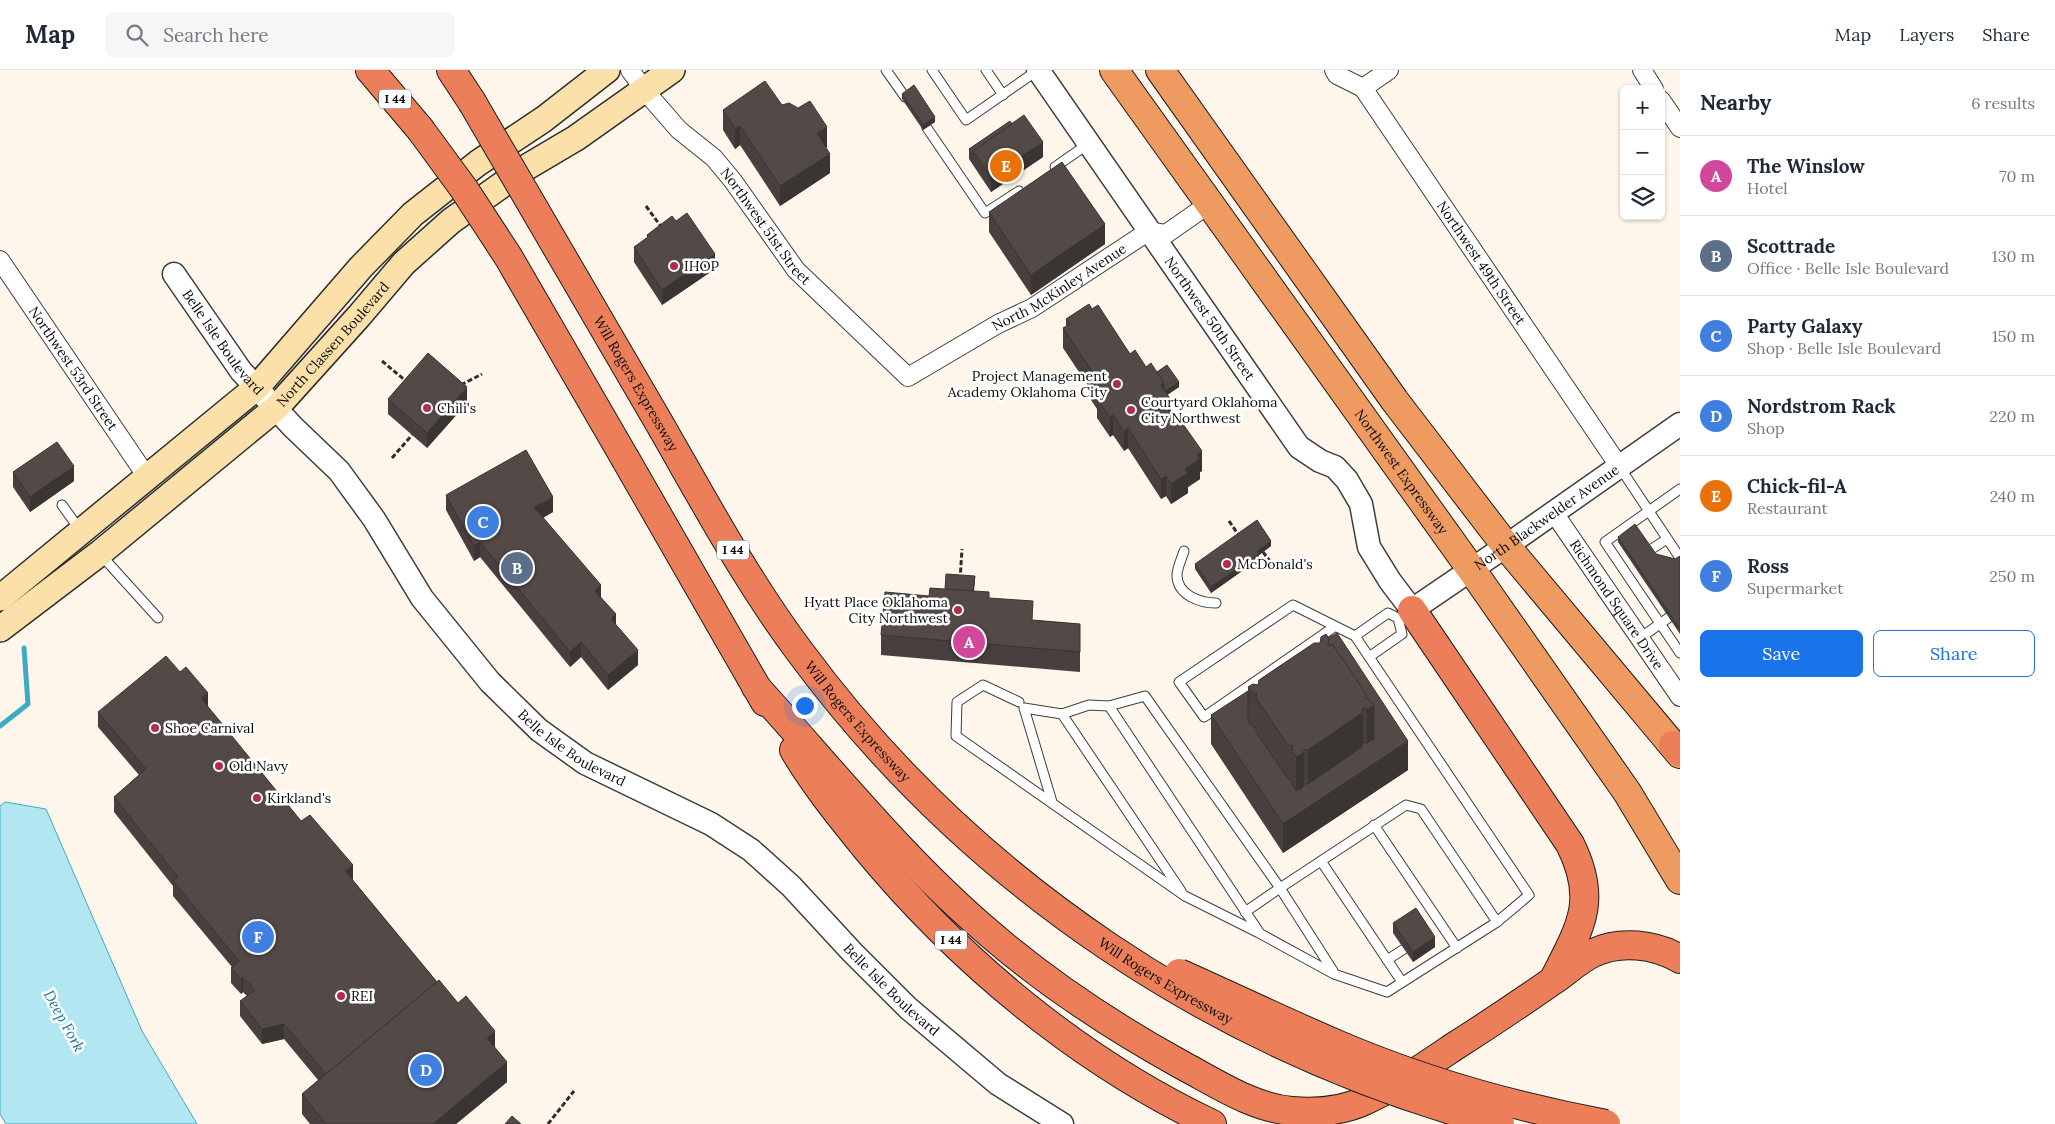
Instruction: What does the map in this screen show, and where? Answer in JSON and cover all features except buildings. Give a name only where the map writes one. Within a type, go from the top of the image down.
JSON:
[{"type":"highway","name":"I 44","points":[[370,70],[420,129],[464,189],[509,258],[756,687],[796,753],[848,826],[884,869],[955,944],[1048,1023],[1148,1090],[1212,1124]]},
{"type":"highway","name":"Will Rogers Expressway","points":[[451,70],[472,102],[716,522],[772,612],[801,654],[865,732],[936,808],[1012,876],[1082,929],[1141,969],[1201,1004],[1294,1052],[1366,1082],[1444,1109],[1500,1124]]},
{"type":"highway","name":"Northwest Expressway","points":[[1114,70],[1471,569],[1627,792],[1680,880]]},
{"type":"highway","points":[[1160,70],[1396,401],[1506,546],[1678,750]]},
{"type":"highway","points":[[1405,614],[1570,844],[1578,860],[1585,888],[1583,916],[1580,928],[1553,981]]},
{"type":"highway","points":[[756,687],[915,864],[991,936],[1045,978],[1162,1054],[1258,1104],[1288,1111],[1310,1112],[1333,1110],[1362,1102],[1422,1068],[1591,954],[1609,947],[1648,946],[1680,959]]},
{"type":"highway","points":[[1082,929],[1342,1047],[1497,1100],[1552,1114],[1606,1124]]},
{"type":"main road","name":"North Classen Boulevard","points":[[0,598],[257,387],[360,267],[412,214],[478,163],[544,119],[607,70]]},
{"type":"main road","name":"North Classen Boulevard","points":[[0,629],[100,554],[276,408],[404,263],[451,221],[527,167],[576,138],[645,91],[672,70]]},
{"type":"main road","points":[[82,532],[100,554]]},
{"type":"street","name":"Northwest 51st Street","points":[[630,70],[645,91],[679,130],[714,158],[733,181],[796,270],[908,377]]},
{"type":"street","name":"Northwest 50th Street","points":[[1038,70],[1298,447],[1320,461],[1335,467],[1347,480],[1361,504],[1370,547],[1390,580],[1405,614]]},
{"type":"street","name":"Northwest 49th Street","points":[[1334,70],[1337,75],[1363,88],[1619,466]]},
{"type":"street","points":[[1363,88],[1389,70]]},
{"type":"street","points":[[1642,70],[1651,85]]},
{"type":"street","points":[[1665,106],[1680,128]]},
{"type":"street","name":"North McKinley Avenue","points":[[908,377],[998,324],[1032,308],[1149,231],[1166,234],[1209,204]]},
{"type":"street","name":"Northwest 53rd Street","points":[[0,260],[5,280],[148,477]]},
{"type":"street","name":"Belle Isle Boulevard","points":[[174,274],[241,371],[339,471],[374,519],[422,598],[490,682],[539,730],[585,763],[711,824],[751,850],[791,886],[852,952],[908,1008],[998,1084],[1062,1124]]},
{"type":"street","name":"North Blackwelder Avenue","points":[[1405,614],[1680,424]]},
{"type":"street","name":"Richmond Square Drive","points":[[1554,512],[1680,697]]},
{"type":"lane","points":[[886,70],[905,96]]},
{"type":"lane","points":[[932,70],[966,120],[1038,70]]},
{"type":"lane","points":[[986,70],[1003,94]]},
{"type":"lane","points":[[927,128],[985,213],[1019,191]]},
{"type":"lane","points":[[1055,167],[1088,144]]},
{"type":"lane","points":[[1619,466],[1679,556],[1669,560]]},
{"type":"lane","points":[[1680,489],[1605,542],[1623,569],[1637,583],[1650,603],[1660,624],[1670,633],[1680,652]]},
{"type":"lane","points":[[62,505],[82,532]]},
{"type":"lane","points":[[1650,550],[1667,539]]},
{"type":"lane","points":[[1184,551],[1177,575],[1181,588],[1187,595],[1205,603],[1216,603]]},
{"type":"lane","points":[[100,554],[158,618]]},
{"type":"lane","points":[[1623,569],[1634,562]]},
{"type":"lane","points":[[1019,702],[983,685],[957,702],[956,736],[1185,896],[1259,933],[1334,974],[1387,992],[1497,922],[1529,895],[1369,656],[1355,636],[1293,605],[1175,685],[1204,717],[1334,626]]},
{"type":"lane","points":[[1355,636],[1388,613],[1405,614],[1402,634],[1369,656]]},
{"type":"lane","points":[[1640,638],[1671,616]]},
{"type":"lane","points":[[1052,802],[1024,708],[1062,714],[1089,704],[1109,706],[1145,696],[1280,888],[1334,974]]},
{"type":"lane","points":[[1109,706],[1259,933]]},
{"type":"lane","points":[[1062,714],[1185,896]]},
{"type":"lane","points":[[1246,912],[1320,860],[1406,804],[1421,810],[1497,922]]},
{"type":"lane","points":[[1374,825],[1437,926],[1458,948]]},
{"type":"lane","points":[[1320,860],[1402,982]]},
{"type":"lane","points":[[1387,960],[1404,948]]},
{"type":"path","points":[[646,206],[666,235]]},
{"type":"path","points":[[382,361],[412,386]]},
{"type":"path","points":[[460,386],[482,374]]},
{"type":"path","points":[[392,458],[412,435]]},
{"type":"path","points":[[1229,521],[1240,538]]},
{"type":"path","points":[[960,580],[962,550]]},
{"type":"path","points":[[1263,552],[1272,564]]},
{"type":"path","points":[[548,1124],[574,1092]]},
{"type":"water","name":"Deep Fork","points":[[5,802],[46,809],[142,1031],[197,1124],[6,1124],[0,1114],[0,806]]},
{"type":"waterway","points":[[0,726],[28,704],[24,648]]},
{"type":"place","name":"Chick-fil-A","points":[[1006,166]]},
{"type":"place","name":"IHOP","points":[[674,266]]},
{"type":"place","name":"Project Management Academy Oklahoma City","points":[[1117,384]]},
{"type":"place","name":"Chili's","points":[[427,408]]},
{"type":"place","name":"Courtyard Oklahoma City Northwest","points":[[1131,410]]},
{"type":"place","name":"Party Galaxy","points":[[483,522]]},
{"type":"place","name":"McDonald's","points":[[1227,564]]},
{"type":"place","name":"Scottrade","points":[[517,568]]},
{"type":"place","name":"Hyatt Place Oklahoma City Northwest","points":[[958,610]]},
{"type":"place","name":"The Winslow","points":[[969,642]]},
{"type":"place","name":"Shoe Carnival","points":[[155,728]]},
{"type":"place","name":"Old Navy","points":[[219,766]]},
{"type":"place","name":"Kirkland's","points":[[257,798]]},
{"type":"place","name":"Ross","points":[[258,937]]},
{"type":"place","name":"REI","points":[[341,996]]},
{"type":"place","name":"Nordstrom Rack","points":[[426,1070]]}]
